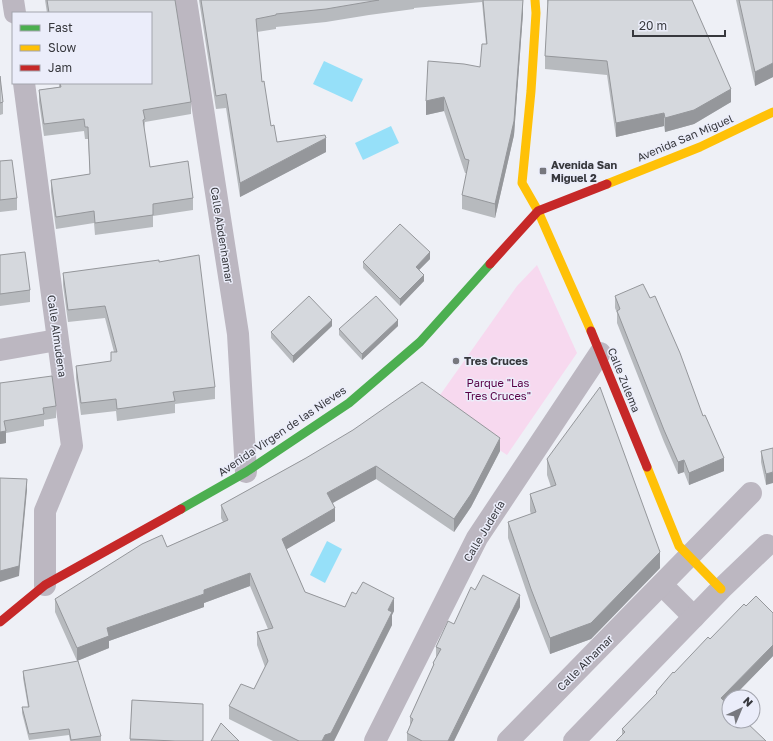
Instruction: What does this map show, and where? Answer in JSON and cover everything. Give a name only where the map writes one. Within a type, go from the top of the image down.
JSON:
[{"type":"street","points":[[13,0],[15,12]]},
{"type":"street","name":"Calle Abdenhamar","points":[[186,0],[238,334],[246,472]]},
{"type":"street","name":"Calle Zulema","points":[[535,0],[536,13],[522,184],[538,211],[600,353],[679,546],[689,557]]},
{"type":"street","name":"Calle Almudena","points":[[24,84],[72,446],[45,511],[45,586]]},
{"type":"street","name":"Avenida San Miguel","points":[[538,211],[700,147],[773,112]]},
{"type":"street","name":"Avenida Virgen de las Nieves","points":[[0,622],[45,586],[246,472],[349,403],[420,342],[538,211]]},
{"type":"street","points":[[0,350],[57,340]]},
{"type":"street","name":"Calle Judería","points":[[375,741],[477,538],[600,353]]},
{"type":"street","name":"Calle Alhamar","points":[[508,741],[751,493]]},
{"type":"street","points":[[574,741],[721,589],[767,545]]},
{"type":"street","points":[[689,557],[721,589]]},
{"type":"street","points":[[662,585],[694,617]]},
{"type":"green space","name":"Parque \"Las Tres Cruces\"","points":[[537,265],[577,353],[507,455],[433,405],[517,286]]},
{"type":"water","points":[[324,61],[363,79],[352,102],[313,84]]},
{"type":"water","points":[[391,126],[399,143],[363,160],[355,143]]},
{"type":"water","points":[[327,541],[342,549],[325,583],[310,575]]},
{"type":"building","points":[[47,0],[175,0],[191,102],[143,110],[145,119],[143,120],[150,167],[188,161],[193,198],[153,204],[153,215],[95,223],[94,211],[56,217],[51,180],[90,174],[88,127],[85,127],[84,119],[44,124],[39,90],[61,87],[60,84],[152,84],[152,12],[49,12]]},
{"type":"building","points":[[201,0],[379,0],[326,9],[276,14],[256,19],[262,82],[264,81],[271,126],[274,125],[277,142],[325,135],[326,138],[240,183],[226,94],[216,96]]},
{"type":"building","points":[[483,0],[523,0],[514,121],[495,204],[462,195],[469,160],[465,159],[444,97],[426,101],[428,61],[480,67],[482,44],[487,44]]},
{"type":"building","points":[[548,0],[692,0],[731,89],[694,110],[665,118],[664,113],[616,123],[607,61],[545,56]]},
{"type":"building","points":[[739,0],[773,0],[773,63],[755,72]]},
{"type":"building","points":[[0,76],[3,102],[0,103]]},
{"type":"building","points":[[12,160],[17,198],[0,200],[0,161]]},
{"type":"building","points":[[400,224],[430,252],[416,267],[424,275],[400,299],[363,262]]},
{"type":"building","points":[[25,252],[30,290],[0,294],[0,255]]},
{"type":"building","points":[[199,255],[215,387],[173,392],[175,401],[117,409],[116,399],[81,403],[76,366],[111,361],[111,352],[117,352],[105,306],[68,310],[63,273],[159,260],[159,262]]},
{"type":"building","points":[[643,284],[650,298],[655,296],[680,353],[703,416],[705,415],[724,458],[689,473],[684,460],[678,462],[617,311],[620,309],[615,296]]},
{"type":"building","points":[[309,296],[332,320],[293,356],[271,332]]},
{"type":"building","points":[[376,296],[398,320],[362,354],[339,329]]},
{"type":"building","points":[[52,376],[56,406],[43,408],[44,414],[4,421],[6,431],[0,432],[0,383]]},
{"type":"building","points":[[422,382],[500,438],[471,494],[454,519],[376,466],[327,493],[335,508],[282,539],[305,592],[345,607],[352,592],[356,594],[363,582],[394,598],[388,610],[392,612],[361,674],[331,733],[325,735],[322,741],[299,741],[229,706],[241,684],[254,689],[268,661],[257,632],[273,628],[250,573],[204,590],[204,594],[107,628],[109,636],[77,648],[55,599],[142,544],[162,535],[167,547],[228,520],[221,505],[353,430]]},
{"type":"building","points":[[600,387],[660,552],[591,623],[550,638],[508,522],[536,512],[530,494],[556,485],[547,459]]},
{"type":"building","points":[[773,448],[773,472],[766,474],[761,451]]},
{"type":"building","points":[[0,478],[27,479],[19,566],[0,571]]},
{"type":"building","points":[[483,575],[520,595],[448,741],[422,741],[407,733],[413,719],[410,717],[434,664],[433,663],[441,649],[436,647],[448,621],[454,624],[471,587],[475,590]]},
{"type":"building","points":[[756,596],[773,613],[773,645],[730,689],[721,689],[721,729],[753,729],[766,741],[616,741],[625,732],[622,729],[657,693],[656,692],[673,672],[674,673],[708,637],[710,639],[744,604],[746,606]]},
{"type":"building","points":[[78,661],[101,736],[71,740],[69,729],[29,734],[22,707],[29,707],[23,671]]},
{"type":"building","points":[[132,700],[203,704],[203,741],[130,739]]},
{"type":"building","points":[[221,723],[239,741],[211,741]]},
{"type":"traffic: fast","points":[[181,509],[246,472],[349,403],[420,342],[490,264]]},
{"type":"traffic: slow","points":[[535,0],[536,13],[531,91],[522,183],[538,211],[591,331]]},
{"type":"traffic: slow","points":[[607,184],[700,147],[773,112]]},
{"type":"traffic: slow","points":[[647,467],[679,546],[721,589]]},
{"type":"traffic: jam","points":[[490,264],[538,211],[607,184]]},
{"type":"traffic: jam","points":[[591,331],[647,467]]},
{"type":"traffic: jam","points":[[0,622],[45,585],[181,509]]},
{"type":"place","name":"Avenida San Miguel 2","points":[[543,171]]},
{"type":"place","name":"Tres Cruces","points":[[456,361]]}]
